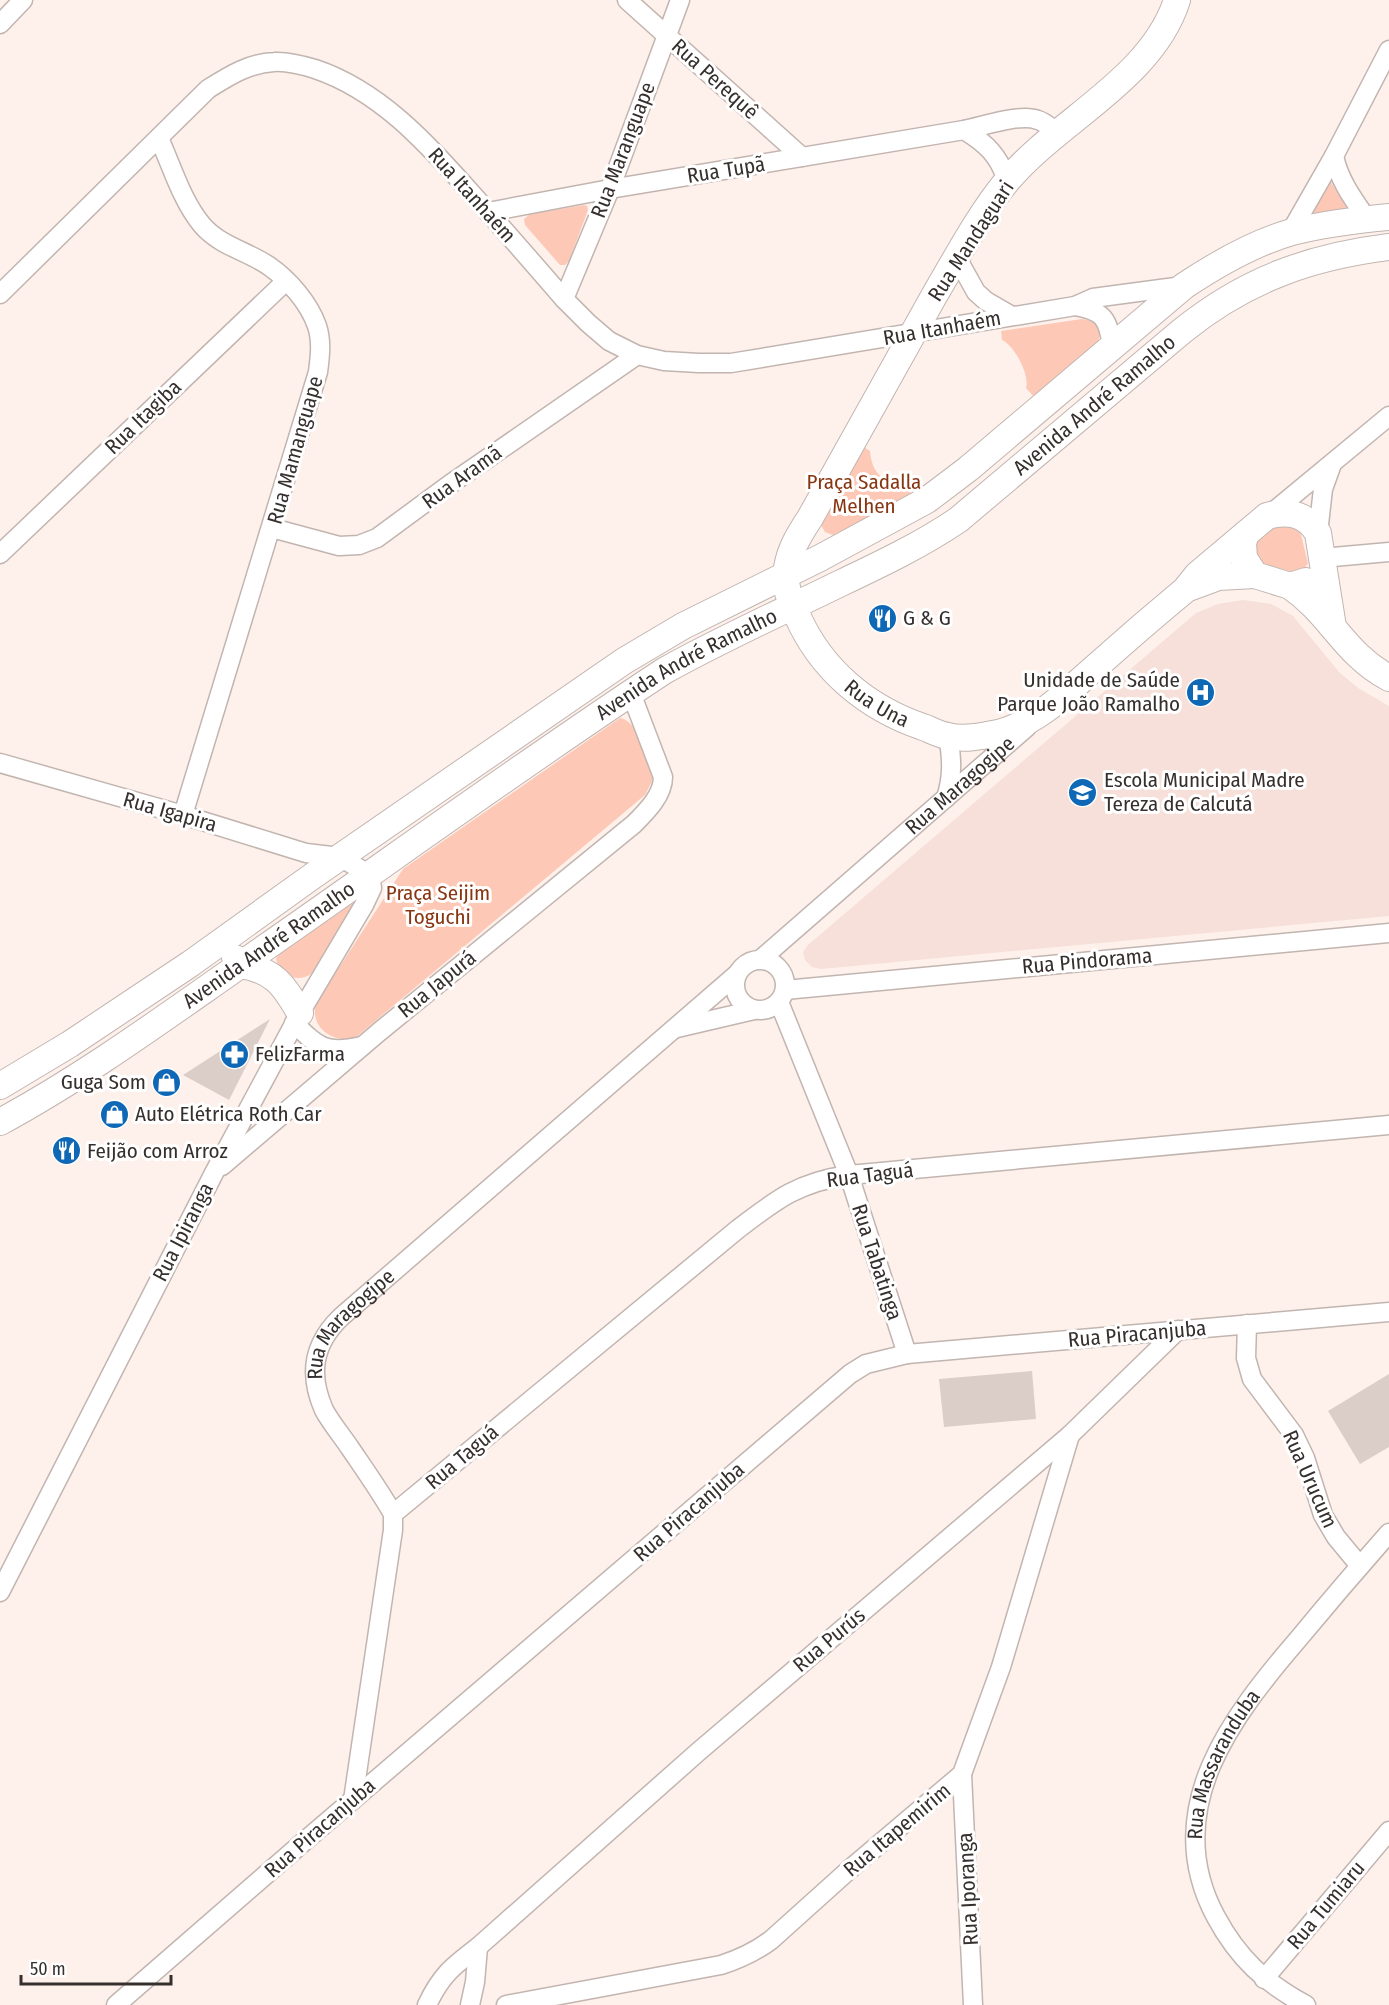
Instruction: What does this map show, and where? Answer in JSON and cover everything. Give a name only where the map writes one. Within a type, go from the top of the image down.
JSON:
[{"type":"main road","name":"Rua Mandaguari","points":[[786,574],[794,541],[810,518],[957,258],[1008,180],[1135,65],[1164,27],[1177,0]]},
{"type":"main road","name":"Avenida André Ramalho","points":[[0,1086],[70,1044],[190,964],[340,857],[624,661],[673,631],[911,510],[968,469],[1184,286],[1213,267],[1243,251],[1290,233],[1329,224],[1378,218]]},
{"type":"main road","points":[[1359,251],[1378,218]]},
{"type":"main road","points":[[1290,233],[1298,252],[1309,263]]},
{"type":"main road","name":"Avenida André Ramalho","points":[[0,1122],[53,1091],[240,965],[631,693],[699,652],[926,541],[958,520],[1204,312],[1255,283],[1309,263],[1359,251],[1389,247]]},
{"type":"main road","points":[[911,510],[926,541]]},
{"type":"main road","points":[[1333,627],[1321,552],[1313,525],[1300,515],[1278,513],[1267,516],[1246,534],[1243,543],[1244,558],[1255,575],[1290,586],[1314,605],[1360,659],[1389,678]]},
{"type":"main road","points":[[810,518],[812,537],[820,558],[818,594],[820,654]]},
{"type":"main road","name":"Rua Maragogipe","points":[[1050,707],[1246,534]]},
{"type":"main road","points":[[1290,586],[1307,581],[1321,552]]},
{"type":"main road","name":"Rua Una","points":[[786,574],[787,593],[803,629],[820,654],[856,693],[881,709],[910,723],[948,736],[981,736],[1016,726],[1050,707]]},
{"type":"main road","name":"Rua Maragogipe","points":[[1185,590],[1218,577],[1255,575]]},
{"type":"main road","points":[[226,938],[227,948],[240,965],[267,972],[287,991],[297,1018]]},
{"type":"street","points":[[0,24],[23,0]]},
{"type":"street","name":"Rua Perequê","points":[[627,0],[802,158]]},
{"type":"street","name":"Rua Maranguape","points":[[564,299],[610,189],[680,0]]},
{"type":"street","points":[[1290,233],[1334,156],[1389,50]]},
{"type":"street","name":"Rua Itanhaém","points":[[0,294],[208,89],[232,73],[255,64],[276,61],[298,64],[331,74],[367,94],[394,114],[426,144],[588,323],[609,341],[637,355],[664,361],[731,363],[1075,306],[1093,298],[1184,286]]},
{"type":"street","name":"Rua Tupã","points":[[488,212],[1029,117],[1040,120],[1058,133]]},
{"type":"street","points":[[964,130],[992,151],[1001,163],[1008,180]]},
{"type":"street","name":"Rua Mamanguape","points":[[159,138],[189,206],[202,225],[216,238],[268,265],[286,281],[309,309],[317,326],[320,355],[318,372],[272,528],[183,815]]},
{"type":"street","points":[[1334,156],[1336,169],[1342,182],[1378,218]]},
{"type":"street","name":"Rua Itanhaém","points":[[957,258],[976,292],[986,301],[1012,316]]},
{"type":"street","name":"Rua Itagiba","points":[[0,554],[286,281]]},
{"type":"street","points":[[1075,306],[1094,310],[1106,320],[1112,346]]},
{"type":"street","name":"Rua Aramã","points":[[272,528],[339,546],[359,546],[377,538],[449,485],[637,355]]},
{"type":"street","points":[[1267,516],[1389,416]]},
{"type":"street","points":[[1332,464],[1323,489],[1321,552],[1389,552]]},
{"type":"street","name":"Rua Japurá","points":[[214,1173],[363,1045],[645,813],[663,786],[663,777],[631,693]]},
{"type":"street","name":"Rua Maragogipe","points":[[761,959],[1050,707]]},
{"type":"street","points":[[946,798],[952,768],[948,736]]},
{"type":"street","name":"Rua Igapira","points":[[0,763],[306,853],[340,857]]},
{"type":"street","points":[[340,857],[370,875]]},
{"type":"street","name":"Rua Ipiranga","points":[[0,1592],[214,1173],[297,1018],[364,905],[372,888],[370,875]]},
{"type":"street","points":[[780,969],[789,933]]},
{"type":"street","name":"Rua Pindorama","points":[[782,996],[1389,933]]},
{"type":"street","points":[[761,959],[774,963],[785,977],[782,996],[772,1008],[754,1010],[746,1006],[735,992],[736,975],[748,962],[761,959]]},
{"type":"street","name":"Rua Maragogipe","points":[[393,1514],[325,1411],[314,1368],[324,1336],[341,1317],[736,975]]},
{"type":"street","name":"Rua Tabatinga","points":[[782,996],[849,1175],[907,1354]]},
{"type":"street","name":"Rua Maragogipe","points":[[676,1029],[754,1010]]},
{"type":"street","points":[[297,1018],[313,1042],[330,1050],[363,1045]]},
{"type":"street","name":"Rua Taguá","points":[[393,1514],[774,1202],[806,1184],[849,1175],[1389,1125]]},
{"type":"street","name":"Rua Piracanjuba","points":[[116,2005],[850,1374],[866,1364],[907,1354],[1389,1312]]},
{"type":"street","name":"Rua Urucum","points":[[1247,1324],[1246,1358],[1252,1379],[1294,1435],[1305,1458],[1323,1515],[1336,1537],[1360,1566]]},
{"type":"street","name":"Rua Purús","points":[[427,2005],[432,1993],[449,1969],[478,1947],[698,1752],[1070,1435],[1178,1330]]},
{"type":"street","name":"Rua Itapemirim","points":[[506,2005],[739,1960],[759,1949],[785,1928],[850,1869],[962,1774],[1001,1667],[1070,1435]]},
{"type":"street","points":[[353,1800],[393,1530],[393,1514]]},
{"type":"street","name":"Rua Massaranduba","points":[[1306,2005],[1286,1995],[1264,1979],[1232,1944],[1204,1894],[1195,1860],[1195,1826],[1201,1793],[1213,1758],[1228,1730],[1267,1674],[1389,1533]]},
{"type":"street","name":"Rua Iporanga","points":[[962,1774],[973,2005]]},
{"type":"street","name":"Rua Tumiaru","points":[[1264,1979],[1389,1831]]},
{"type":"street","points":[[470,2005],[478,1947]]},
{"type":"shaded area","points":[[1243,600],[1271,604],[1293,616],[1339,672],[1358,688],[1389,706],[1389,916],[821,969],[812,967],[805,960],[803,952],[808,945],[1196,613],[1218,604]]},
{"type":"green space","points":[[1329,179],[1348,210],[1307,218]]},
{"type":"green space","points":[[584,205],[588,210],[569,261],[565,265],[560,265],[525,225],[524,219],[530,214]]},
{"type":"green space","points":[[1082,319],[1091,321],[1097,326],[1099,329],[1098,342],[1035,398],[1026,388],[1027,382],[1023,368],[1016,354],[1002,340],[1001,331]]},
{"type":"green space","name":"Praça Sadalla Melhen","points":[[862,446],[870,451],[873,466],[881,476],[892,482],[907,484],[912,496],[835,536],[825,532],[821,525]]},
{"type":"green space","points":[[1282,524],[1300,531],[1308,563],[1303,571],[1296,573],[1258,562],[1254,544],[1275,526]]},
{"type":"green space","name":"Praça Seijim Toguchi","points":[[620,718],[627,721],[637,733],[652,773],[652,781],[645,795],[355,1038],[339,1038],[325,1032],[316,1019],[316,1003],[403,869]]},
{"type":"green space","points":[[354,901],[352,910],[311,974],[295,978],[281,969],[276,959],[279,953]]},
{"type":"building","name":"FelizFarma","points":[[270,1019],[229,1100],[183,1075]]},
{"type":"building","points":[[1032,1371],[1036,1419],[944,1427],[939,1379]]},
{"type":"building","points":[[1389,1374],[1389,1447],[1360,1464],[1328,1411]]},
{"type":"place","name":"G & G","points":[[882,618]]},
{"type":"place","name":"Unidade de Saúde Parque João Ramalho","points":[[1201,692]]},
{"type":"place","name":"Escola Municipal Madre Tereza de Calcutá","points":[[1083,792]]},
{"type":"place","name":"FelizFarma","points":[[234,1054]]},
{"type":"place","name":"Guga Som","points":[[167,1082]]},
{"type":"place","name":"Auto Elétrica Roth Car","points":[[114,1114]]},
{"type":"place","name":"Feijão com Arroz","points":[[66,1151]]}]
